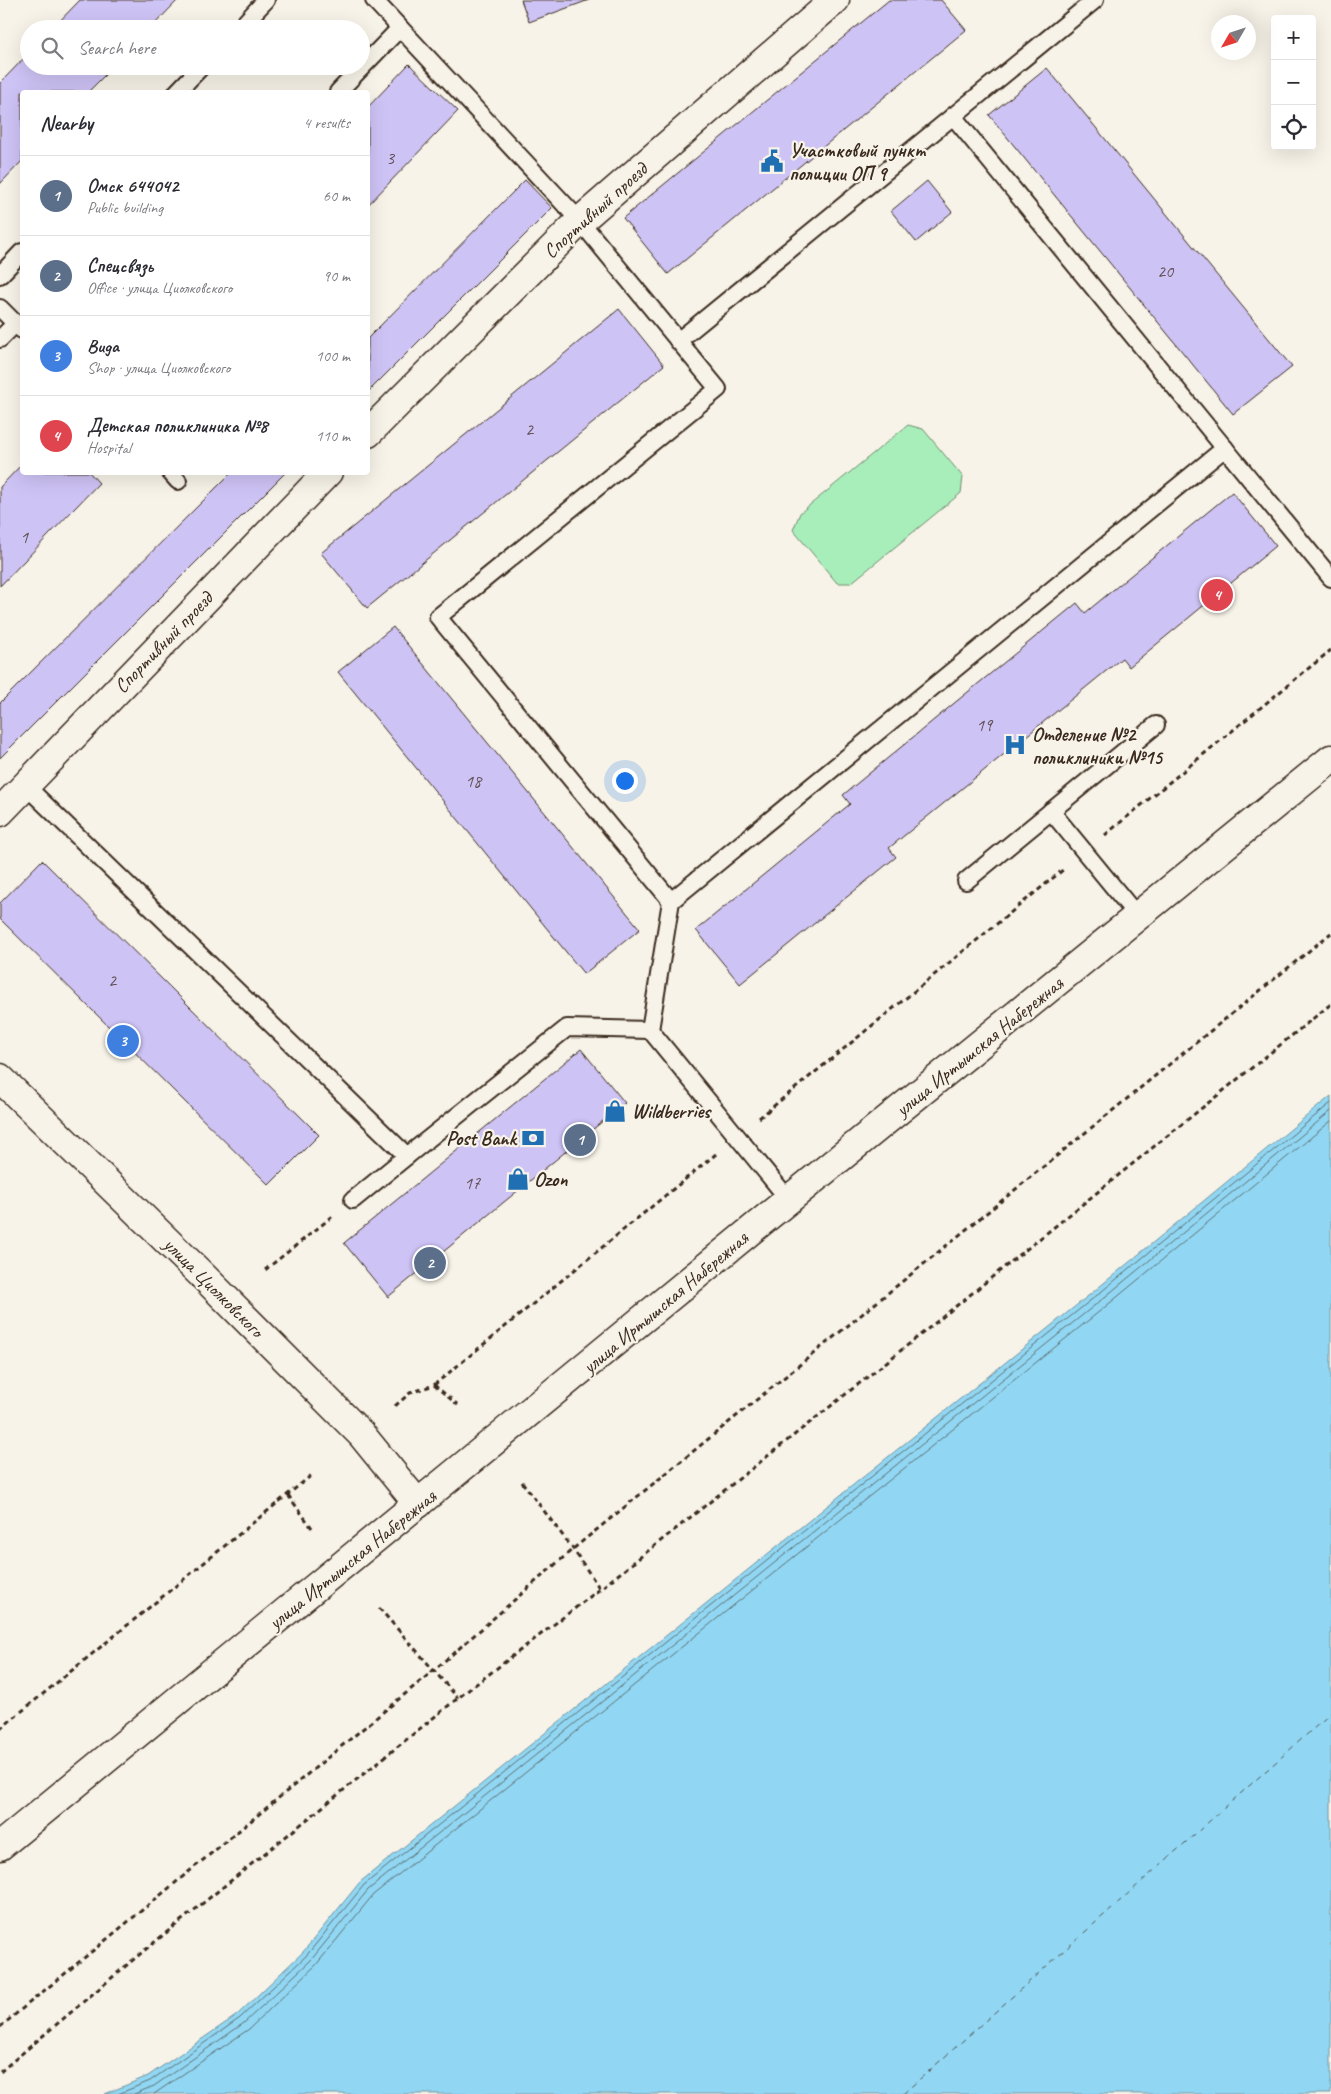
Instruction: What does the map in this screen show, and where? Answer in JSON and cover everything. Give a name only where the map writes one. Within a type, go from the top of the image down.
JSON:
[{"type":"main road","name":"Спортивный проезд","points":[[370,431],[580,221],[835,0]]},
{"type":"main road","name":"Спортивный проезд","points":[[0,812],[325,475]]},
{"type":"main road","name":"улица Иртышская Набережная","points":[[0,1846],[1331,759]]},
{"type":"main road","name":"улица Циолковского","points":[[0,1078],[204,1277],[361,1434],[418,1504]]},
{"type":"lane","points":[[247,20],[266,0]]},
{"type":"lane","points":[[374,0],[580,221],[718,389],[438,617],[671,902]]},
{"type":"lane","points":[[678,341],[1092,1]]},
{"type":"lane","points":[[370,59],[400,28]]},
{"type":"lane","points":[[179,90],[193,75]]},
{"type":"lane","points":[[340,90],[354,75]]},
{"type":"lane","points":[[953,116],[1331,578]]},
{"type":"lane","points":[[0,275],[20,254]]},
{"type":"lane","points":[[0,308],[19,326],[0,339]]},
{"type":"lane","points":[[789,1200],[650,1030],[671,902],[1225,448]]},
{"type":"lane","points":[[966,881],[1156,725]]},
{"type":"lane","points":[[25,785],[407,1156]]},
{"type":"lane","points":[[1051,811],[1138,918]]},
{"type":"lane","points":[[353,1200],[567,1028],[650,1030]]},
{"type":"path","points":[[395,1406],[410,1393],[434,1385],[1331,650]]},
{"type":"path","points":[[0,2027],[433,1671],[573,1548],[1331,933]]},
{"type":"path","points":[[0,2072],[146,1949],[458,1698],[600,1589],[912,1341],[1331,1004]]},
{"type":"path","points":[[265,1270],[353,1200]]},
{"type":"path","points":[[434,1385],[458,1405]]},
{"type":"path","points":[[0,1728],[313,1474]]},
{"type":"path","points":[[522,1482],[573,1548],[600,1589]]},
{"type":"path","points":[[288,1495],[312,1528]]},
{"type":"path","points":[[379,1608],[458,1698]]},
{"type":"green space","points":[[908,425],[923,429],[963,477],[961,493],[851,583],[837,583],[793,530],[800,513]]},
{"type":"water","points":[[1331,1096],[1331,2094],[105,2094],[148,2076],[237,2015],[303,1952],[360,1882],[1093,1292]]},
{"type":"building","points":[[80,0],[178,0],[159,20],[61,20]]},
{"type":"building","points":[[521,0],[589,0],[529,22]]},
{"type":"building","points":[[889,0],[941,0],[966,30],[668,274],[623,218]]},
{"type":"building","points":[[20,62],[20,75],[105,75],[90,90],[20,90],[20,163],[0,184],[0,83]]},
{"type":"building","points":[[409,64],[458,111],[370,203],[370,105]]},
{"type":"building","points":[[1047,68],[1292,367],[1233,414],[989,115]]},
{"type":"building","points":[[525,180],[552,208],[370,390],[370,336]]},
{"type":"building","points":[[927,181],[952,212],[916,242],[891,211]]},
{"type":"building","points":[[619,309],[664,365],[367,608],[321,553]]},
{"type":"building","points":[[20,466],[20,475],[92,475],[99,483],[0,586],[0,487]]},
{"type":"building","points":[[229,475],[283,475],[0,758],[0,703]]},
{"type":"building","points":[[1232,492],[1276,546],[1129,667],[1122,658],[889,848],[896,857],[740,984],[696,930],[850,804],[843,795],[952,705],[1077,603],[1085,613]]},
{"type":"building","points":[[393,627],[640,929],[584,974],[338,672]]},
{"type":"building","points":[[42,860],[319,1135],[269,1185],[0,919],[0,903]]},
{"type":"building","points":[[581,1049],[625,1103],[388,1297],[344,1243]]},
{"type":"ferry route","points":[[903,2094],[1331,1713]]},
{"type":"place","name":"Участковый пункт полиции ОП 9","points":[[772,161]]},
{"type":"place","name":"Детская поликлиника №8","points":[[1217,595]]},
{"type":"place","name":"Отделение №2 поликлиники №15","points":[[1015,745]]},
{"type":"place","name":"Buga","points":[[123,1041]]},
{"type":"place","name":"Wildberries","points":[[615,1111]]},
{"type":"place","name":"Post Bank","points":[[533,1138]]},
{"type":"place","name":"Омск 644042","points":[[580,1140]]},
{"type":"place","name":"Ozon","points":[[518,1179]]},
{"type":"place","name":"Спецсвязь","points":[[430,1263]]}]
